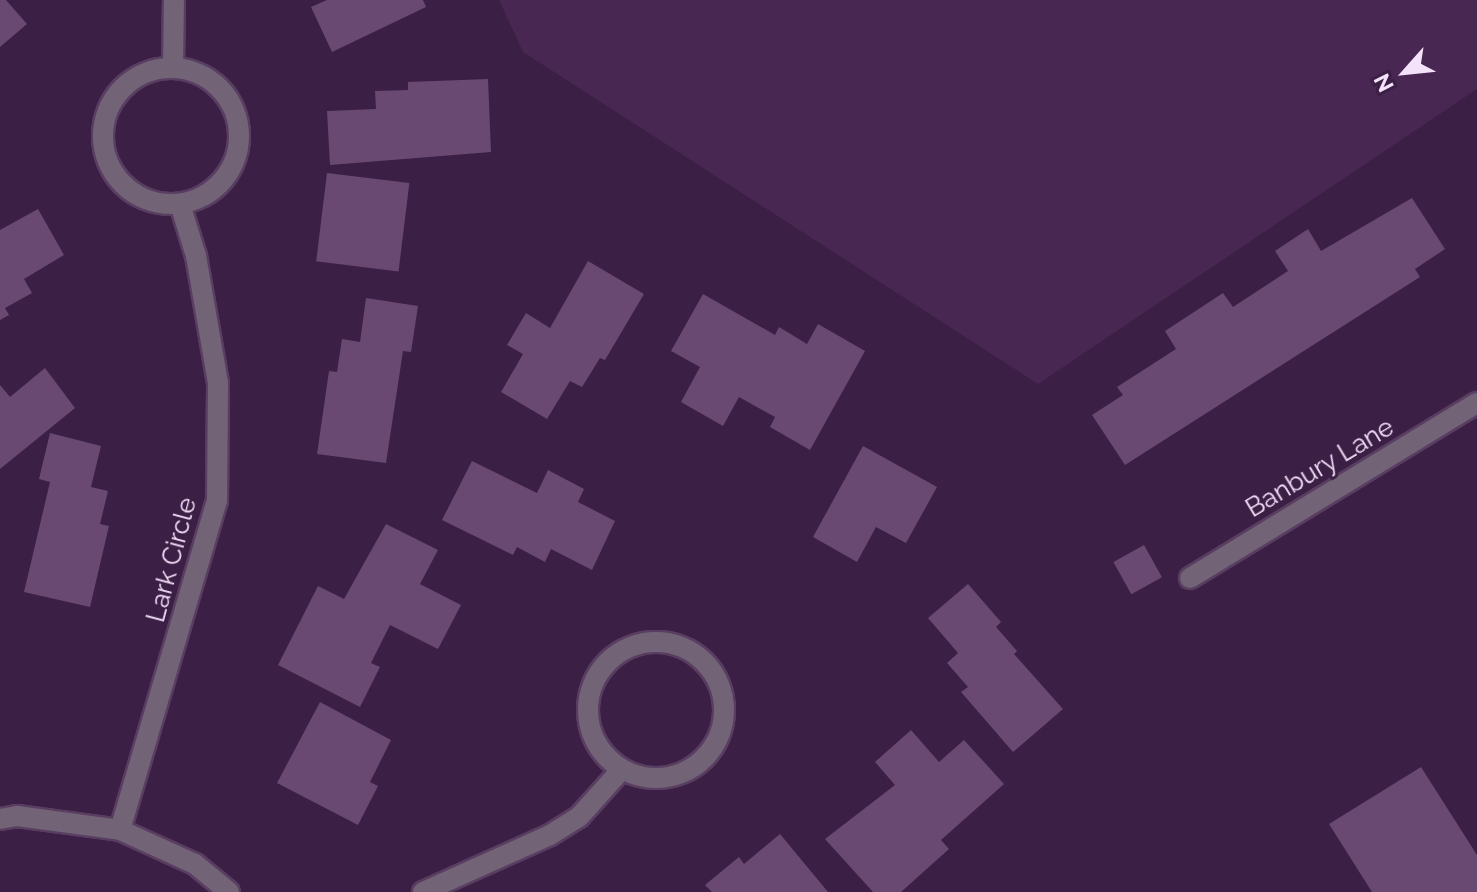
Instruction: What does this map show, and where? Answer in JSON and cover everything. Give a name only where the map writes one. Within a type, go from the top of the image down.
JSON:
[{"type":"street","points":[[173,68],[174,0]]},
{"type":"street","points":[[173,68],[215,83],[237,121],[233,165],[220,184],[180,204],[136,195],[119,180],[102,139],[114,97],[151,70],[173,68]]},
{"type":"street","name":"Lark Circle","points":[[120,830],[217,501],[218,383],[196,256],[180,204]]},
{"type":"street","name":"Banbury Lane","points":[[1190,578],[1477,403]]},
{"type":"street","points":[[659,642],[700,658],[723,696],[724,719],[706,758],[665,778],[622,769],[605,755],[591,725],[591,691],[600,671],[636,645],[659,642]]},
{"type":"street","points":[[423,892],[550,835],[579,817],[622,769]]},
{"type":"street","points":[[0,819],[17,816],[120,830],[195,864],[229,892]]},
{"type":"shaded area","points":[[499,0],[1477,0],[1477,89],[1038,384],[523,52]]},
{"type":"building","points":[[0,0],[6,0],[27,24],[0,47]]},
{"type":"building","points":[[327,0],[423,0],[426,7],[332,52],[311,7]]},
{"type":"building","points":[[488,79],[491,152],[330,165],[327,111],[376,109],[375,91],[408,90],[408,82]]},
{"type":"building","points":[[327,173],[409,183],[399,271],[316,261]]},
{"type":"building","points":[[1412,198],[1445,249],[1415,269],[1420,277],[1125,465],[1092,415],[1123,395],[1117,387],[1176,349],[1165,331],[1223,293],[1233,307],[1288,271],[1275,251],[1308,229],[1321,251]]},
{"type":"building","points":[[38,209],[64,255],[24,279],[32,293],[5,308],[9,315],[0,320],[0,230]]},
{"type":"building","points":[[588,261],[644,294],[605,360],[600,358],[582,387],[570,381],[547,419],[501,392],[523,354],[507,345],[526,313],[550,328]]},
{"type":"building","points":[[703,294],[775,335],[779,327],[807,344],[818,324],[865,351],[810,450],[770,427],[775,417],[739,397],[723,426],[681,402],[700,367],[671,351]]},
{"type":"building","points":[[366,298],[418,306],[411,352],[403,351],[386,463],[317,454],[329,371],[337,372],[342,339],[360,342]]},
{"type":"building","points":[[45,368],[75,408],[0,469],[0,385],[10,397]]},
{"type":"building","points":[[50,433],[101,446],[91,487],[108,491],[100,524],[109,526],[90,607],[24,592],[50,482],[39,479]]},
{"type":"building","points":[[863,446],[937,487],[906,543],[876,527],[857,562],[813,537]]},
{"type":"building","points":[[472,461],[537,493],[548,470],[584,489],[578,502],[615,521],[592,570],[551,549],[545,562],[517,547],[513,555],[442,520]]},
{"type":"building","points":[[386,524],[438,550],[420,584],[461,605],[438,649],[390,625],[371,663],[380,667],[360,707],[278,665],[318,586],[344,599]]},
{"type":"building","points":[[1144,545],[1162,577],[1131,594],[1113,562]]},
{"type":"building","points":[[968,584],[1001,622],[996,627],[1017,651],[1014,654],[1063,709],[1013,752],[961,692],[968,687],[947,663],[958,653],[928,618]]},
{"type":"building","points":[[320,702],[391,740],[370,782],[378,786],[358,825],[277,783]]},
{"type":"building","points":[[911,730],[939,762],[964,740],[1004,784],[941,840],[949,849],[901,892],[873,892],[825,839],[895,785],[875,762]]},
{"type":"building","points":[[1421,767],[1477,855],[1477,892],[1372,892],[1329,824]]},
{"type":"building","points":[[780,834],[828,892],[712,892],[705,885],[739,857],[744,864]]}]
